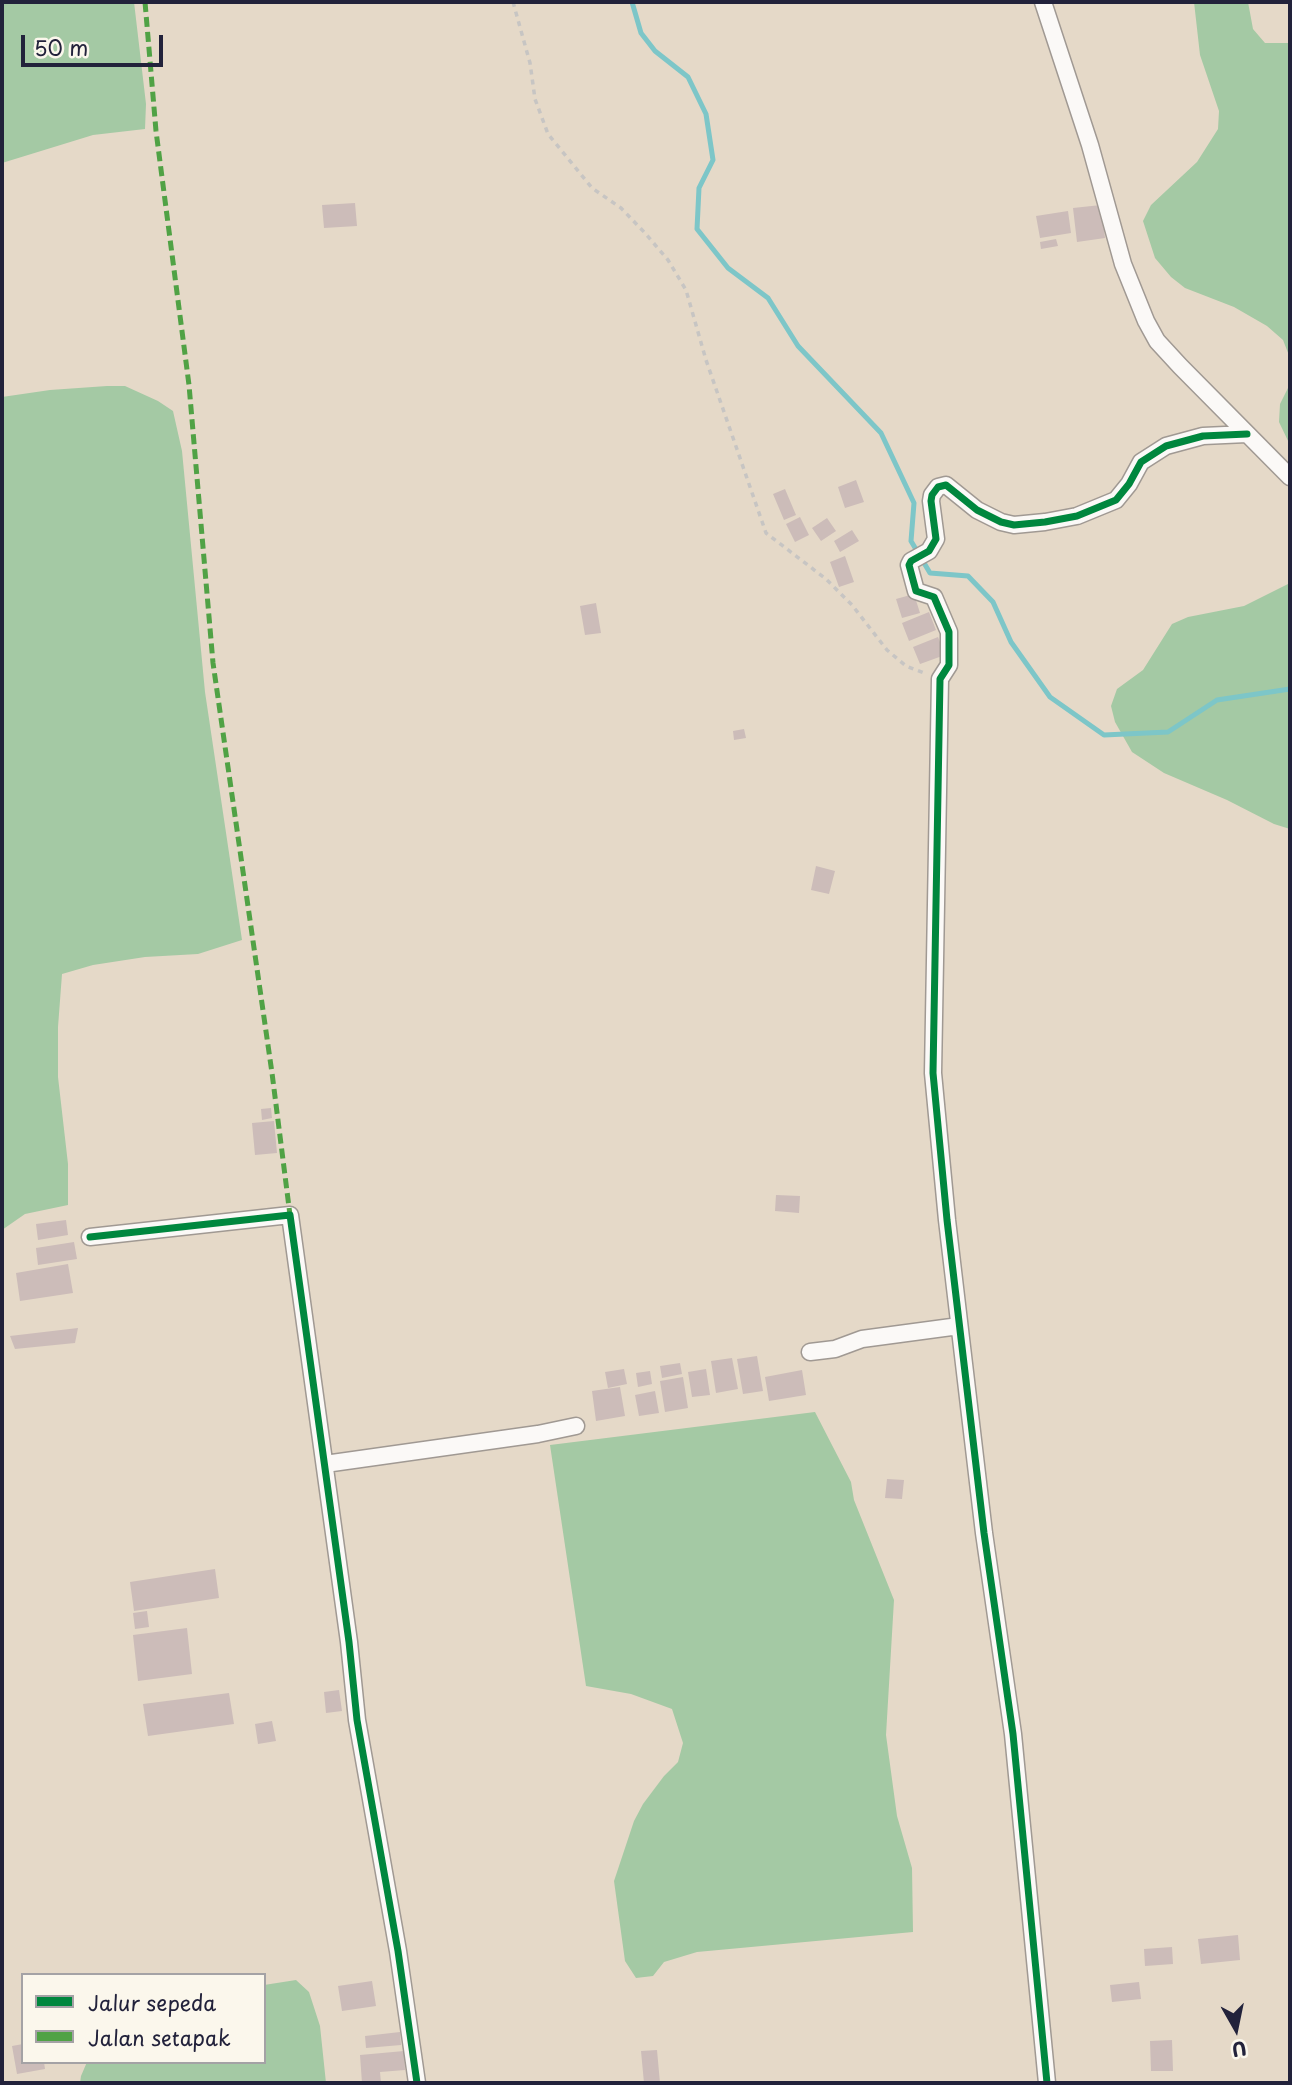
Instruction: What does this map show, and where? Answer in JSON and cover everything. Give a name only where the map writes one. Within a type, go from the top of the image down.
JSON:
[{"type":"street","points":[[1043,2],[1086,132],[1123,264],[1146,321],[1157,341],[1180,366],[1290,477]]},
{"type":"street","points":[[1047,2083],[1013,1734],[984,1533],[933,1073],[940,679],[949,665],[949,632],[934,597],[916,591],[909,565],[911,561],[929,551],[936,539],[931,501],[938,486],[946,485],[977,510],[1001,523],[1045,522],[1077,516],[1116,499],[1129,484],[1141,462],[1166,446],[1203,436],[1247,434]]},
{"type":"street","points":[[90,1237],[290,1215],[357,1720],[398,1951],[417,2083]]},
{"type":"street","points":[[810,1352],[835,1349],[862,1339],[960,1326]]},
{"type":"street","points":[[325,1464],[513,1438],[576,1426]]},
{"type":"path","points":[[513,2],[530,63],[536,99],[548,134],[592,188],[621,208],[645,233],[668,260],[686,290],[706,360],[766,533],[826,579],[852,605],[887,650],[906,666],[940,679]]},
{"type":"green space","points":[[2,2],[134,2],[146,104],[145,129],[93,135],[2,163]]},
{"type":"green space","points":[[1194,2],[1248,2],[1253,29],[1265,43],[1290,43],[1290,358],[1283,340],[1267,326],[1234,307],[1185,288],[1171,277],[1155,258],[1143,221],[1151,205],[1197,162],[1218,129],[1219,111],[1200,55]]},
{"type":"green space","points":[[1290,384],[1290,445],[1279,422],[1280,404]]},
{"type":"green space","points":[[125,386],[173,411],[182,451],[205,692],[242,940],[198,954],[145,957],[93,965],[62,974],[58,1077],[68,1164],[68,1205],[25,1214],[2,1230],[2,397]]},
{"type":"green space","points":[[1290,583],[1290,829],[1164,773],[1132,752],[1115,722],[1111,706],[1117,689],[1143,670],[1172,624],[1188,617],[1244,606]]},
{"type":"green space","points":[[815,1412],[851,1482],[854,1500],[894,1600],[886,1735],[897,1816],[912,1868],[913,1932],[697,1952],[664,1962],[653,1976],[636,1978],[625,1961],[614,1881],[634,1821],[643,1804],[678,1762],[683,1743],[672,1709],[631,1694],[586,1686],[550,1445]]},
{"type":"green space","points":[[296,1980],[309,1992],[320,2026],[326,2083],[80,2083],[86,2064],[266,2064],[266,1985]]},
{"type":"building","points":[[355,203],[357,226],[324,228],[322,205]]},
{"type":"building","points":[[1101,205],[1105,238],[1077,242],[1073,208]]},
{"type":"building","points":[[1068,211],[1071,233],[1040,238],[1036,216]]},
{"type":"building","points":[[1056,239],[1058,246],[1041,249],[1040,242]]},
{"type":"building","points":[[856,480],[864,502],[845,508],[838,487]]},
{"type":"building","points":[[785,489],[796,515],[784,520],[773,494]]},
{"type":"building","points":[[800,517],[809,535],[795,542],[786,524]]},
{"type":"building","points":[[827,518],[836,531],[821,541],[812,528]]},
{"type":"building","points":[[852,530],[859,541],[840,552],[834,541]]},
{"type":"building","points":[[845,556],[854,582],[839,587],[830,562]]},
{"type":"building","points":[[914,594],[920,613],[902,618],[896,599]]},
{"type":"building","points":[[596,603],[601,633],[585,635],[580,606]]},
{"type":"building","points":[[929,612],[936,630],[909,641],[902,623]]},
{"type":"building","points":[[938,637],[945,655],[920,664],[913,647]]},
{"type":"building","points":[[744,729],[746,738],[734,740],[733,731]]},
{"type":"building","points":[[816,866],[835,871],[829,894],[811,890]]},
{"type":"building","points":[[271,1108],[272,1118],[262,1120],[261,1109]]},
{"type":"building","points":[[274,1121],[277,1153],[255,1155],[252,1123]]},
{"type":"building","points":[[776,1195],[800,1196],[799,1213],[775,1211]]},
{"type":"building","points":[[66,1220],[68,1235],[38,1240],[36,1224]]},
{"type":"building","points":[[74,1242],[77,1259],[38,1265],[36,1248]]},
{"type":"building","points":[[68,1264],[73,1293],[20,1301],[16,1273]]},
{"type":"building","points":[[78,1328],[75,1343],[15,1349],[10,1336]]},
{"type":"building","points":[[757,1356],[763,1391],[743,1394],[737,1359]]},
{"type":"building","points":[[732,1358],[738,1389],[716,1393],[711,1361]]},
{"type":"building","points":[[680,1363],[682,1374],[662,1378],[660,1366]]},
{"type":"building","points":[[624,1369],[627,1384],[608,1388],[605,1372]]},
{"type":"building","points":[[706,1369],[710,1395],[692,1397],[688,1372]]},
{"type":"building","points":[[802,1370],[806,1395],[769,1401],[765,1377]]},
{"type":"building","points":[[650,1371],[652,1384],[638,1387],[636,1373]]},
{"type":"building","points":[[683,1377],[688,1408],[665,1412],[660,1381]]},
{"type":"building","points":[[620,1387],[625,1416],[596,1421],[592,1391]]},
{"type":"building","points":[[655,1391],[659,1413],[639,1416],[635,1395]]},
{"type":"building","points":[[887,1479],[904,1480],[902,1499],[885,1498]]},
{"type":"building","points":[[215,1569],[219,1598],[134,1611],[130,1582]]},
{"type":"building","points":[[147,1611],[149,1627],[135,1629],[133,1613]]},
{"type":"building","points":[[187,1628],[192,1674],[138,1681],[133,1635]]},
{"type":"building","points":[[339,1690],[342,1711],[326,1713],[324,1692]]},
{"type":"building","points":[[229,1693],[234,1724],[148,1736],[143,1704]]},
{"type":"building","points":[[272,1721],[276,1741],[258,1744],[255,1724]]},
{"type":"building","points":[[1238,1935],[1240,1960],[1201,1964],[1198,1939]]},
{"type":"building","points":[[1172,1947],[1173,1964],[1145,1966],[1144,1949]]},
{"type":"building","points":[[372,1981],[376,2006],[342,2011],[338,1986]]},
{"type":"building","points":[[1139,1982],[1141,1999],[1112,2002],[1110,1985]]},
{"type":"building","points":[[400,2032],[401,2045],[366,2048],[365,2036]]},
{"type":"building","points":[[1172,2040],[1173,2071],[1151,2071],[1150,2041]]},
{"type":"building","points":[[21,2044],[21,2064],[44,2064],[45,2069],[17,2074],[12,2046]]},
{"type":"building","points":[[657,2050],[660,2083],[644,2083],[641,2051]]},
{"type":"building","points":[[404,2051],[405,2070],[380,2072],[381,2083],[362,2083],[360,2055]]},
{"type":"waterway","points":[[632,2],[641,33],[655,51],[688,77],[706,114],[713,160],[699,188],[697,229],[728,268],[768,298],[798,346],[881,433],[914,503],[911,541],[930,573],[968,576],[993,602],[1011,642],[1050,697],[1104,735],[1168,732],[1217,700],[1290,689]]},
{"type":"marked path","points":[[145,2],[156,131],[189,385],[213,663],[290,1215]]},
{"type":"cycle path","points":[[1047,2083],[1013,1734],[984,1533],[947,1220],[933,1073],[940,679],[949,665],[949,632],[934,597],[916,591],[909,565],[911,561],[929,551],[936,539],[931,501],[938,487],[946,485],[977,510],[1001,522],[1014,525],[1045,522],[1077,516],[1116,500],[1141,462],[1166,446],[1203,436],[1247,434]]},
{"type":"cycle path","points":[[90,1237],[290,1215],[349,1642],[357,1720],[398,1951],[417,2083]]}]
